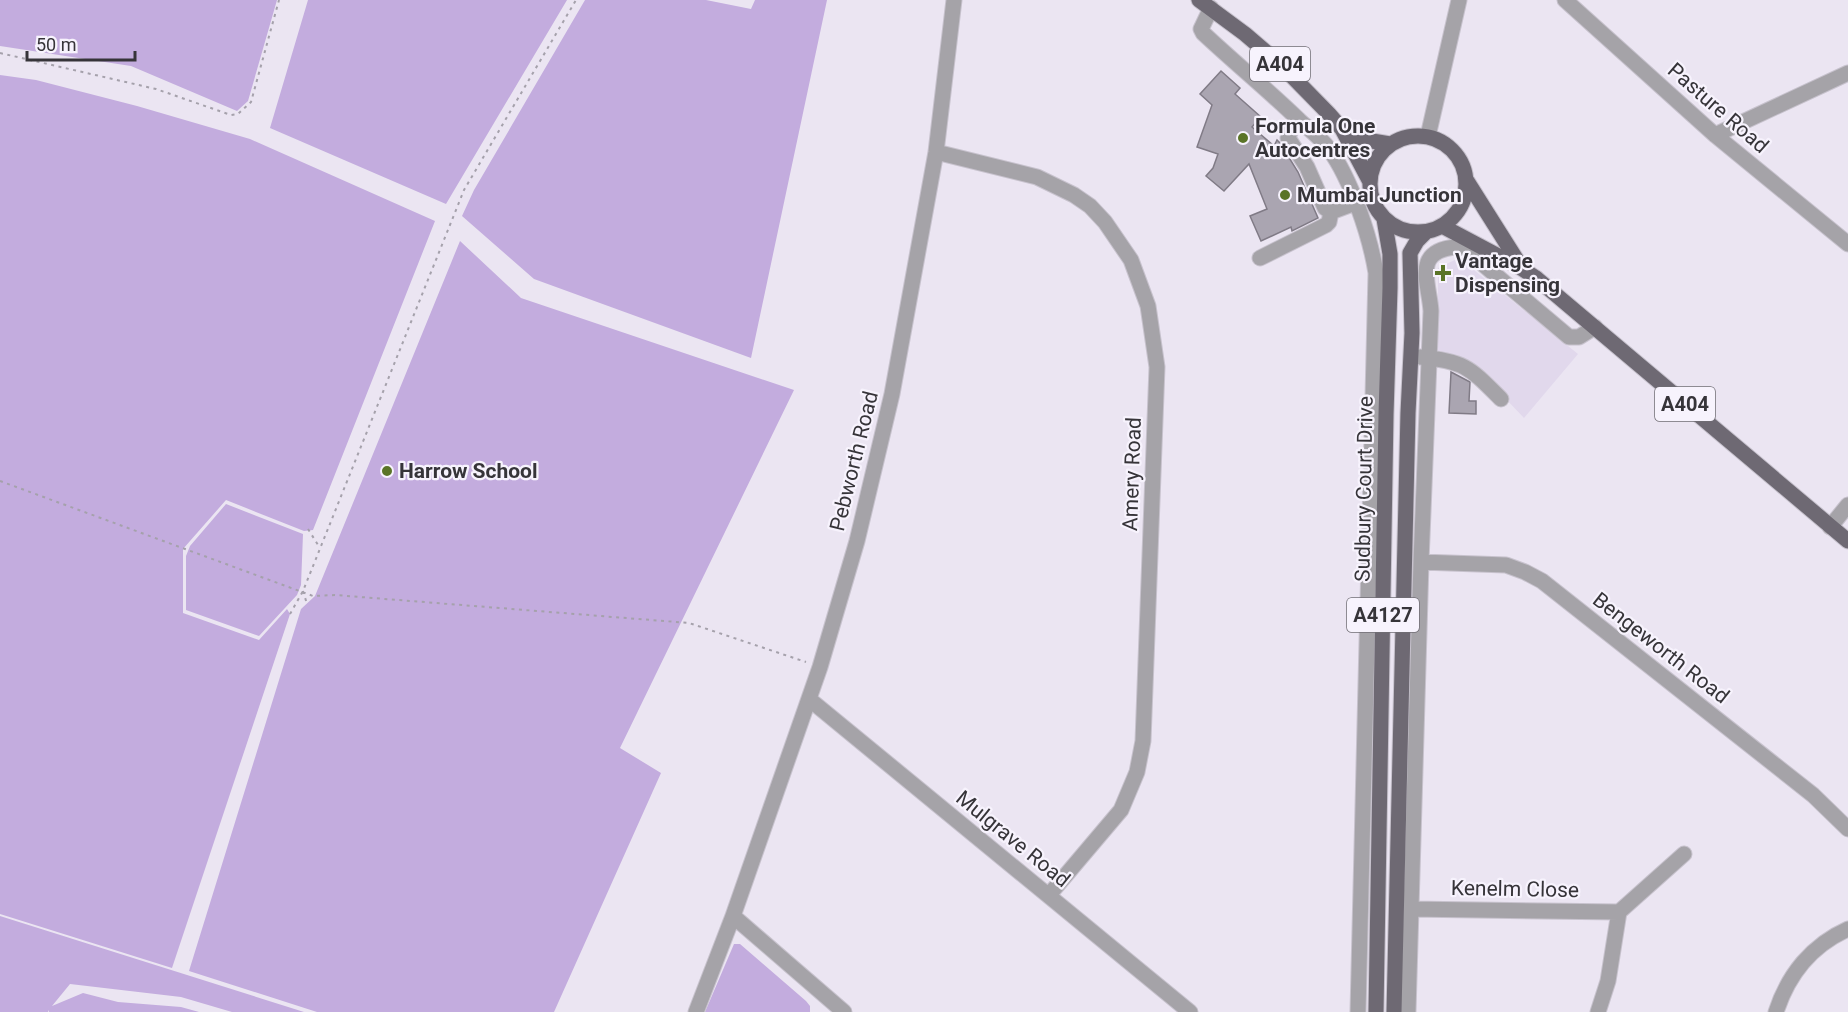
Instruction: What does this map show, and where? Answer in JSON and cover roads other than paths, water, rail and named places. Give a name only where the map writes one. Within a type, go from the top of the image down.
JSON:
[{"type":"main road","name":"A404","points":[[1205,4],[1280,64],[1329,114],[1342,129],[1369,180]]},
{"type":"main road","name":"A404","points":[[1342,129],[1366,140],[1390,144]]},
{"type":"main road","points":[[1410,136],[1428,136],[1443,142],[1456,153],[1464,166],[1467,181],[1465,198],[1458,212],[1442,226],[1426,232],[1407,231],[1384,219],[1376,209],[1370,194],[1369,180],[1374,162],[1390,144],[1410,136]]},
{"type":"main road","name":"A404","points":[[1467,181],[1521,268]]},
{"type":"main road","name":"Sudbury Court Drive","points":[[1376,1012],[1386,414],[1380,291],[1390,254],[1384,219]]},
{"type":"main road","name":"A404","points":[[1442,226],[1536,278],[1848,541]]},
{"type":"main road","name":"Sudbury Court Drive","points":[[1394,1012],[1402,982],[1405,845],[1398,812],[1411,356],[1410,253],[1426,232]]},
{"type":"street","name":"Pebworth Road","points":[[696,1012],[733,916],[820,667],[857,541],[892,394],[936,152],[954,0]]},
{"type":"street","points":[[1428,136],[1459,0]]},
{"type":"street","name":"Pasture Road","points":[[1565,0],[1715,135],[1848,244]]},
{"type":"street","points":[[1205,4],[1201,29],[1203,33],[1327,146],[1341,166],[1372,253],[1380,291]]},
{"type":"street","points":[[1715,135],[1848,72]]},
{"type":"street","points":[[1312,132],[1329,114]]},
{"type":"street","points":[[1299,120],[1288,138],[1307,167],[1325,208],[1331,212]]},
{"type":"street","name":"Amery Road","points":[[936,152],[1036,177],[1074,195],[1090,206],[1105,222],[1131,260],[1148,306],[1156,367],[1143,741],[1137,772],[1121,810],[1049,895]]},
{"type":"street","points":[[1331,212],[1355,203]]},
{"type":"street","points":[[1260,258],[1326,225],[1331,218],[1331,212]]},
{"type":"street","name":"Sudbury Court Drive","points":[[1408,1012],[1402,982],[1411,909],[1405,845],[1419,632],[1431,311],[1425,274],[1430,256],[1437,251],[1456,247],[1465,251],[1518,294]]},
{"type":"street","points":[[1536,278],[1518,294],[1569,337],[1580,337],[1596,327]]},
{"type":"street","name":"Sudbury Court Drive","points":[[1358,1012],[1380,291]]},
{"type":"street","points":[[1411,356],[1448,361],[1469,369],[1501,399]]},
{"type":"street","points":[[1386,414],[1408,413]]},
{"type":"street","points":[[1830,527],[1848,505]]},
{"type":"street","name":"Bengeworth Road","points":[[1421,562],[1506,565],[1542,581],[1813,795],[1848,829]]},
{"type":"street","points":[[1403,632],[1419,632]]},
{"type":"street","name":"Mulgrave Road","points":[[809,699],[1190,1012]]},
{"type":"street","points":[[1380,813],[1398,812]]},
{"type":"street","points":[[1598,1012],[1608,981],[1619,912],[1684,854]]},
{"type":"street","name":"Kenelm Close","points":[[1411,909],[1619,912]]},
{"type":"street","points":[[733,916],[837,1010]]},
{"type":"street","points":[[1776,1012],[1783,992],[1799,967],[1818,947],[1848,929]]},
{"type":"place","name":"Formula One Autocentres","points":[[1243,138]]},
{"type":"place","name":"Mumbai Junction","points":[[1285,195]]},
{"type":"place","name":"Vantage Dispensing","points":[[1443,273]]},
{"type":"place","name":"Harrow School","points":[[387,471]]}]
